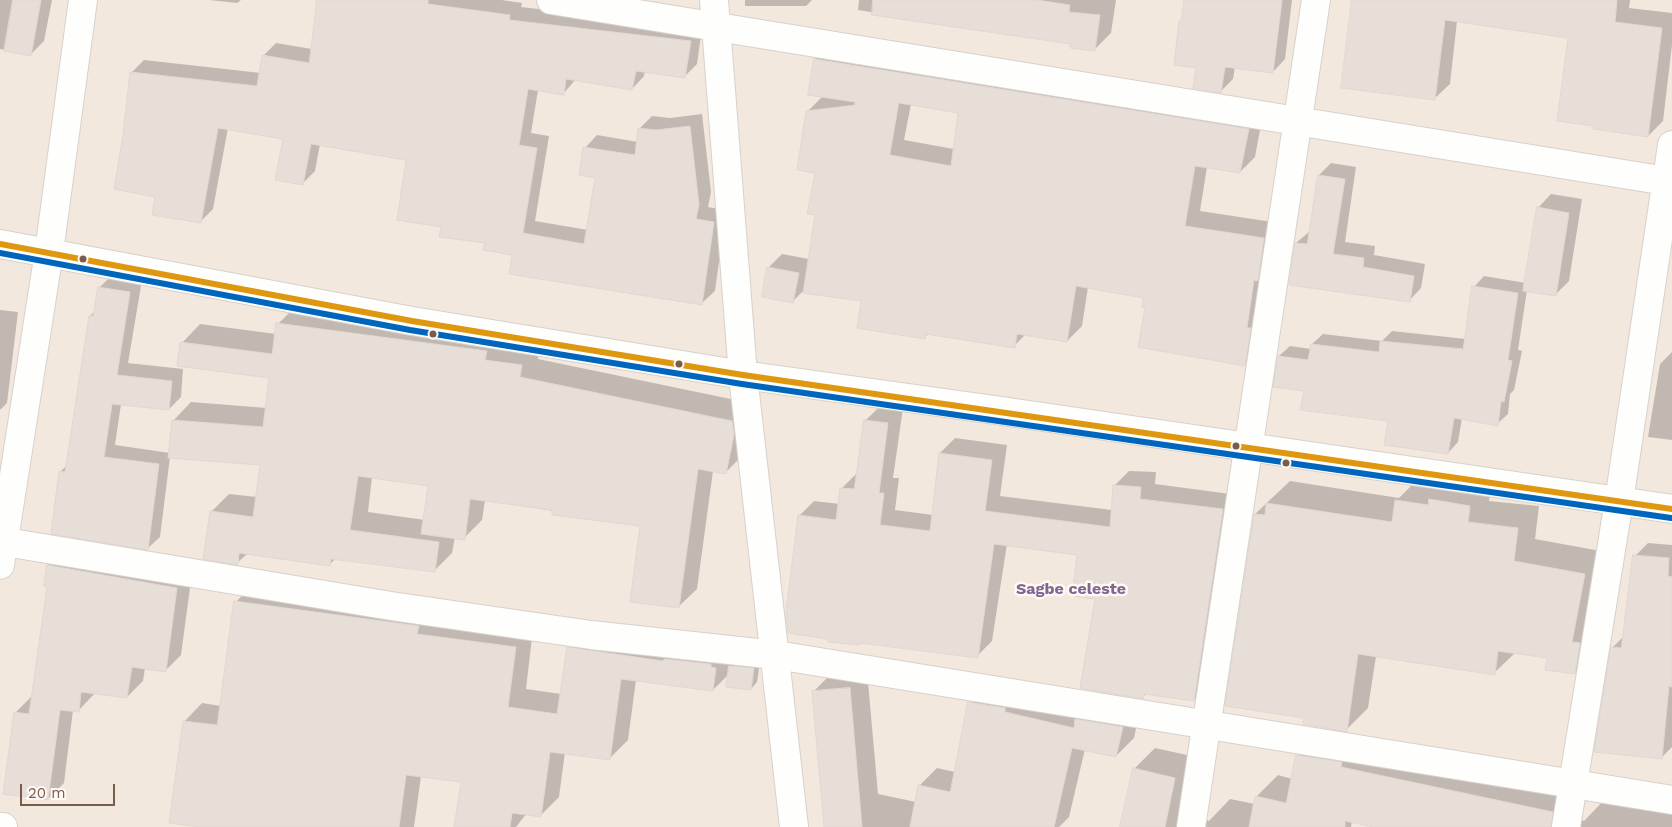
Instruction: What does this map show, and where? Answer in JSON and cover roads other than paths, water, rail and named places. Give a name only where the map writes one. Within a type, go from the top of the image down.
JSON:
[{"type":"street","points":[[83,0],[49,252],[1,549],[591,634],[776,654],[1206,726],[1672,800]]},
{"type":"street","points":[[551,0],[715,13],[1298,122],[1669,181]]},
{"type":"street","points":[[1191,827],[1316,0]]},
{"type":"street","points":[[715,13],[744,375],[794,827]]},
{"type":"street","points":[[1566,827],[1669,181],[1672,144]]},
{"type":"street","points":[[0,244],[412,321],[744,375],[1672,509]]},
{"type":"district","name":"Sagbe celeste","points":[[1071,589]]}]
